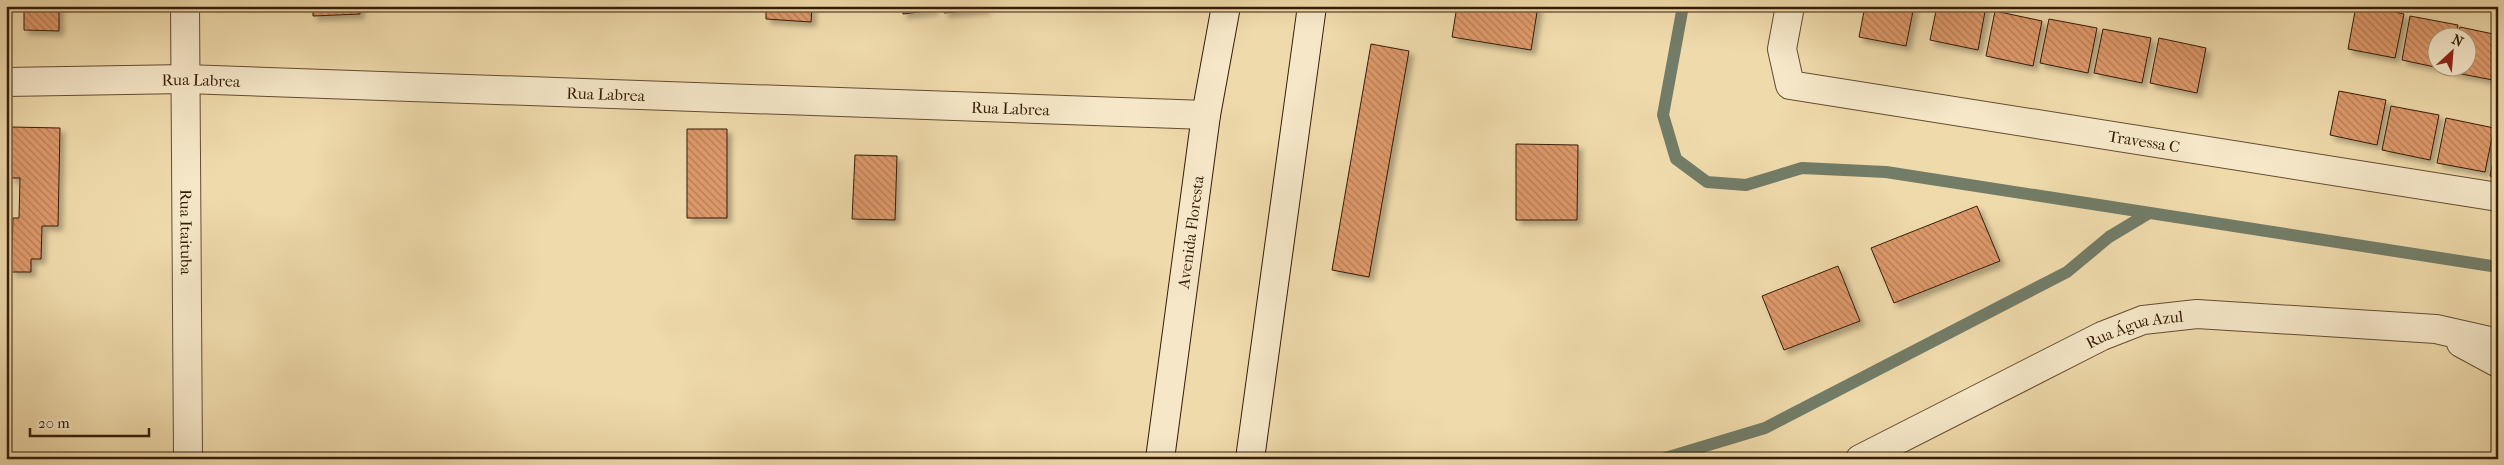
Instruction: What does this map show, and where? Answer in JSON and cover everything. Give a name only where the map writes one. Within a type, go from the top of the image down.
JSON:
[{"type":"street","name":"Rua Itaituba","points":[[185,6],[188,459]]},
{"type":"street","name":"Avenida Floresta","points":[[1160,459],[1206,115],[1226,6]]},
{"type":"street","points":[[1250,459],[1312,6]]},
{"type":"street","name":"Travessa C","points":[[1790,6],[1782,49],[1790,85],[2498,197]]},
{"type":"street","name":"Rua Labrea","points":[[6,82],[186,79],[1206,115]]},
{"type":"street","name":"Rua Água Azul","points":[[1860,459],[2102,336],[2143,320],[2197,314],[2436,329],[2498,343]]},
{"type":"street","name":"Rua Água Azul","points":[[2436,329],[2498,363]]},
{"type":"building","points":[[24,6],[59,6],[59,31],[24,30]]},
{"type":"building","points":[[313,6],[360,6],[360,14],[313,16]]},
{"type":"building","points":[[766,6],[812,6],[811,22],[766,19]]},
{"type":"building","points":[[902,6],[933,6],[934,10],[903,14]]},
{"type":"building","points":[[943,6],[986,6],[986,9],[944,13]]},
{"type":"building","points":[[1457,6],[1538,6],[1531,50],[1452,37]]},
{"type":"building","points":[[1865,6],[1914,6],[1906,46],[1859,37]]},
{"type":"building","points":[[1937,6],[1986,6],[1978,50],[1930,40]]},
{"type":"building","points":[[2356,6],[2368,6],[2404,14],[2395,58],[2348,49]]},
{"type":"building","points":[[1995,11],[2042,21],[2033,66],[1986,56]]},
{"type":"building","points":[[2410,16],[2458,25],[2458,28],[2426,28],[2426,65],[2402,60]]},
{"type":"building","points":[[2049,19],[2097,28],[2088,73],[2040,63]]},
{"type":"building","points":[[2103,29],[2151,38],[2142,83],[2094,73]]},
{"type":"building","points":[[2476,30],[2498,35],[2498,81],[2476,77]]},
{"type":"building","points":[[2159,38],[2206,48],[2197,93],[2150,83]]},
{"type":"building","points":[[1371,44],[1409,51],[1369,277],[1332,270]]},
{"type":"building","points":[[2339,91],[2386,100],[2377,145],[2330,135]]},
{"type":"building","points":[[2391,106],[2439,115],[2430,160],[2382,150]]},
{"type":"building","points":[[2446,118],[2494,128],[2485,172],[2437,163]]},
{"type":"building","points":[[12,127],[60,128],[58,226],[42,226],[41,259],[31,259],[31,272],[11,272],[13,218],[19,218],[20,178],[11,178]]},
{"type":"building","points":[[687,129],[727,129],[727,218],[687,218]]},
{"type":"building","points":[[2498,136],[2498,178],[2490,176]]},
{"type":"building","points":[[1516,144],[1578,145],[1577,220],[1516,220]]},
{"type":"building","points":[[855,155],[897,156],[895,220],[852,219]]},
{"type":"building","points":[[1977,206],[2000,261],[1894,303],[1871,248]]},
{"type":"building","points":[[1838,266],[1860,321],[1784,350],[1762,296]]},
{"type":"waterway","points":[[1683,6],[1663,115],[1676,159],[1707,182],[1746,185],[1802,168],[1886,172],[2498,267]]},
{"type":"waterway","points":[[1662,459],[1765,428],[2067,272],[2109,237],[2149,213]]}]
